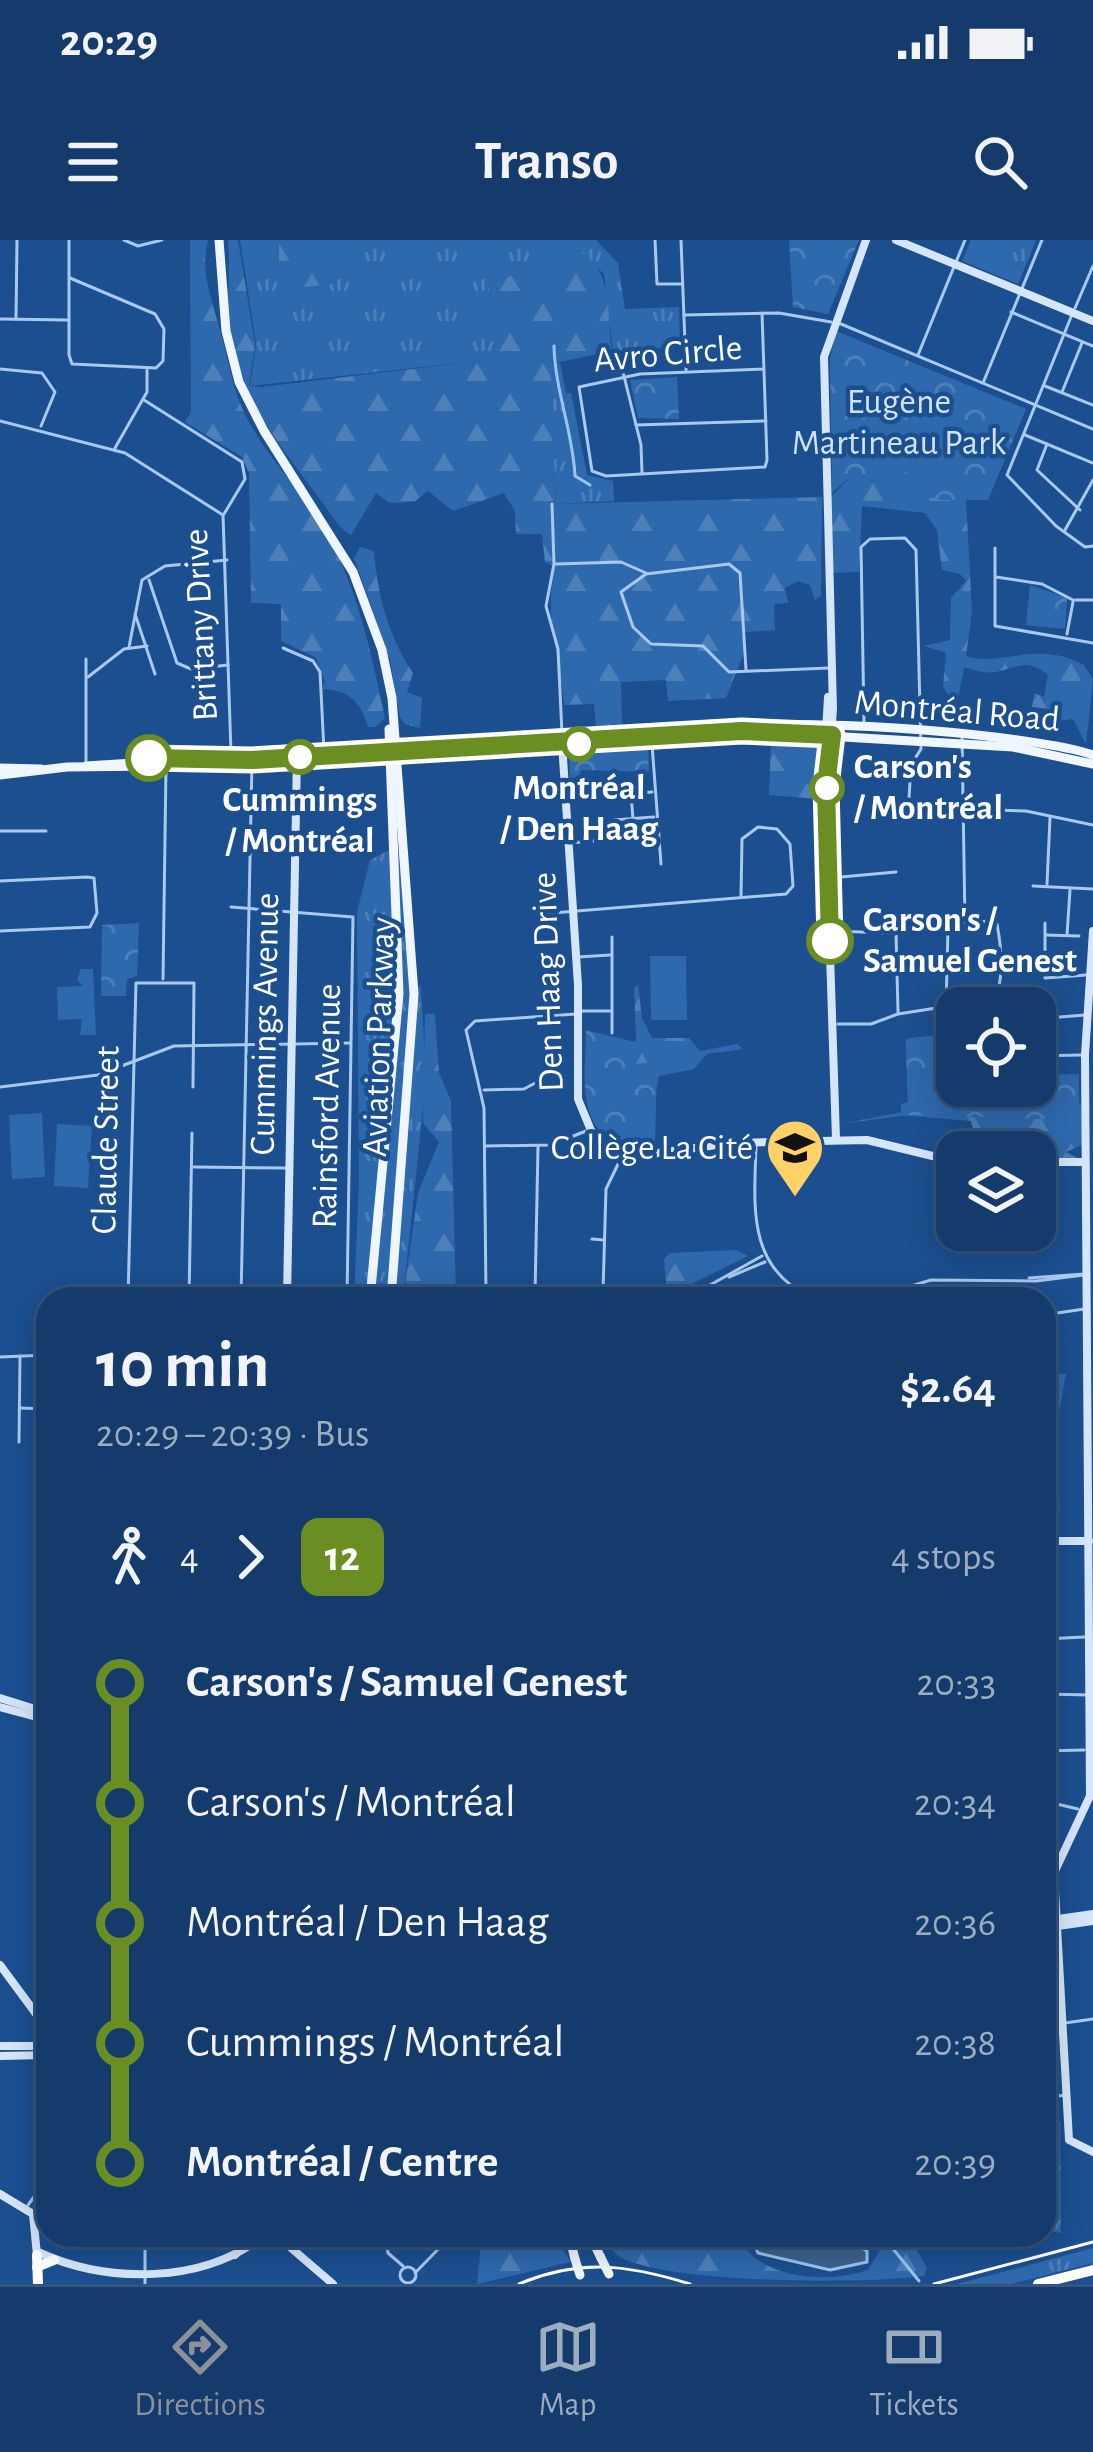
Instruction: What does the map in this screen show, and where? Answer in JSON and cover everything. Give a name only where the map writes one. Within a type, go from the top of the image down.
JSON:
[{"type":"highway","points":[[38,2284],[37,2258],[54,2260]]},
{"type":"highway","points":[[1038,2284],[1093,2270]]},
{"type":"main road","name":"Aviation Parkway","points":[[219,240],[226,331],[241,387],[340,547],[376,634],[392,725],[414,994],[392,1287]]},
{"type":"main road","points":[[396,778],[386,761],[371,750],[392,725],[403,737],[422,743]]},
{"type":"main road","name":"Montréal Road","points":[[0,772],[371,750],[435,752],[742,731],[864,729],[921,737]]},
{"type":"main road","name":"Montréal Road","points":[[829,731],[1053,748],[1093,759]]},
{"type":"main road","name":"Montréal Road","points":[[394,749],[422,743],[562,741]]},
{"type":"main road","points":[[396,778],[406,760],[435,752]]},
{"type":"main road","name":"Aviation Parkway","points":[[371,1287],[399,994],[396,778]]},
{"type":"main road","points":[[399,994],[414,994]]},
{"type":"main road","points":[[572,2247],[581,2279]]},
{"type":"main road","points":[[596,2247],[612,2279]]},
{"type":"street","points":[[16,319],[17,240]]},
{"type":"street","points":[[69,240],[72,364],[147,368],[163,361],[161,320],[70,278]]},
{"type":"street","points":[[124,240],[138,246],[162,240]]},
{"type":"street","points":[[655,240],[657,284],[683,284]]},
{"type":"street","points":[[682,240],[686,372]]},
{"type":"street","points":[[836,1139],[826,786],[830,688],[824,357],[866,240]]},
{"type":"street","points":[[896,240],[1093,321]]},
{"type":"street","points":[[917,356],[965,240]]},
{"type":"street","points":[[983,383],[1042,240]]},
{"type":"street","points":[[1093,266],[1007,477],[1064,532],[1085,547],[1093,546]]},
{"type":"street","points":[[1011,312],[1093,346]]},
{"type":"street","points":[[684,315],[762,313],[833,322],[1093,429]]},
{"type":"street","name":"Avro Circle","points":[[762,313],[766,421],[767,465],[761,470],[594,473],[576,396],[582,385],[624,376],[764,369]]},
{"type":"street","points":[[0,319],[70,320]]},
{"type":"street","points":[[1062,392],[1082,341]]},
{"type":"street","points":[[621,364],[642,475]]},
{"type":"street","points":[[0,368],[42,373],[55,392],[40,428]]},
{"type":"street","points":[[114,449],[143,400],[147,368]]},
{"type":"street","points":[[1043,385],[1093,405]]},
{"type":"street","points":[[143,400],[239,459],[246,475],[223,515]]},
{"type":"street","name":"Brittany Drive","points":[[0,421],[114,449],[193,492],[223,515],[231,757]]},
{"type":"street","points":[[636,425],[766,421]]},
{"type":"street","points":[[1023,434],[1093,463]]},
{"type":"street","points":[[1047,444],[1036,470],[1080,510]]},
{"type":"street","points":[[1064,532],[1093,480]]},
{"type":"street","points":[[552,504],[554,564],[546,606],[559,651],[562,741]]},
{"type":"street","points":[[864,729],[861,547],[870,539],[905,538],[916,550],[921,737],[911,765],[908,815]]},
{"type":"street","points":[[995,548],[998,628],[1093,643]]},
{"type":"street","points":[[129,647],[138,585],[165,566],[227,560]]},
{"type":"street","points":[[554,564],[621,562],[646,574]]},
{"type":"street","points":[[746,670],[740,573],[729,564],[702,563],[646,574],[620,592],[620,603],[639,636],[651,644],[703,646],[719,667],[746,670],[829,668]]},
{"type":"street","points":[[148,578],[174,658],[191,669],[230,665]]},
{"type":"street","points":[[994,578],[1042,584],[1073,601],[1093,600]]},
{"type":"street","points":[[1066,636],[1073,601]]},
{"type":"street","points":[[133,613],[155,674]]},
{"type":"street","points":[[88,677],[129,647],[147,646]]},
{"type":"street","points":[[283,648],[314,661],[320,672],[324,753]]},
{"type":"street","points":[[86,659],[86,766]]},
{"type":"street","points":[[652,736],[661,864]]},
{"type":"street","points":[[962,740],[965,925]]},
{"type":"street","name":"Den Haag Drive","points":[[562,741],[574,909],[578,1099],[587,1130],[599,1144],[622,1156]]},
{"type":"street","name":"Cummings Avenue","points":[[287,1287],[297,754]]},
{"type":"street","points":[[241,1287],[252,756]]},
{"type":"street","points":[[165,761],[163,981],[194,983],[193,1087]]},
{"type":"street","points":[[632,819],[631,794],[655,792]]},
{"type":"street","points":[[964,809],[1050,816],[1093,825]]},
{"type":"street","points":[[1047,884],[1050,816]]},
{"type":"street","points":[[614,820],[656,818]]},
{"type":"street","points":[[540,914],[574,909],[741,896],[792,890],[790,844],[777,829],[758,826],[742,839],[741,896]]},
{"type":"street","points":[[0,831],[46,831]]},
{"type":"street","points":[[570,843],[657,834]]},
{"type":"street","points":[[829,878],[896,872]]},
{"type":"street","points":[[0,881],[87,877],[94,878],[97,890],[93,924],[0,931]]},
{"type":"street","points":[[1033,886],[1093,889]]},
{"type":"street","points":[[1066,935],[1070,888]]},
{"type":"street","points":[[231,907],[294,910]]},
{"type":"street","name":"Rainsford Avenue","points":[[294,910],[352,915],[347,1287]]},
{"type":"street","points":[[1045,923],[1045,978],[1088,975]]},
{"type":"street","points":[[830,932],[998,924],[997,987]]},
{"type":"street","points":[[946,987],[948,926]]},
{"type":"street","points":[[1056,1866],[1090,1796],[1085,1015],[1093,931]]},
{"type":"street","points":[[896,932],[898,1014]]},
{"type":"street","points":[[1046,935],[1078,936]]},
{"type":"street","points":[[612,937],[612,1033]]},
{"type":"street","points":[[576,957],[612,956]]},
{"type":"street","name":"Claude Street","points":[[128,1287],[136,983],[163,981]]},
{"type":"street","points":[[831,1024],[871,1024],[936,1008]]},
{"type":"street","points":[[482,1287],[485,1146],[482,1090],[466,1041],[471,1023],[612,1011]]},
{"type":"street","points":[[1056,1017],[1085,1015]]},
{"type":"street","points":[[0,1087],[98,1076],[164,1047],[246,1041],[351,1043]]},
{"type":"street","points":[[1056,1056],[1085,1055]]},
{"type":"street","points":[[482,1090],[524,1089],[539,1082]]},
{"type":"street","points":[[485,1146],[538,1147],[587,1130]]},
{"type":"street","points":[[189,1287],[192,1133]]},
{"type":"street","points":[[601,1287],[607,1185],[622,1156],[836,1139],[886,1142],[936,1156]]},
{"type":"street","points":[[756,1142],[754,1223],[766,1258],[791,1287]]},
{"type":"street","points":[[535,1287],[538,1147]]},
{"type":"street","points":[[1056,1162],[1085,1162]]},
{"type":"street","points":[[192,1167],[289,1168]]},
{"type":"street","points":[[592,1239],[605,1240]]},
{"type":"street","points":[[707,1287],[766,1258]]},
{"type":"street","points":[[905,1287],[923,1281],[1086,1275]]},
{"type":"street","points":[[1056,1313],[1087,1308]]},
{"type":"street","points":[[0,1357],[36,1355]]},
{"type":"street","points":[[19,1442],[20,1356]]},
{"type":"street","points":[[19,1408],[36,1409]]},
{"type":"street","points":[[1056,1541],[1088,1541]]},
{"type":"street","points":[[1056,1639],[1089,1637]]},
{"type":"street","points":[[1056,1694],[1089,1695]]},
{"type":"street","points":[[0,1702],[36,1712]]},
{"type":"street","points":[[1056,1751],[1090,1750]]},
{"type":"street","points":[[1056,1805],[1085,1813]]},
{"type":"street","points":[[1056,1896],[1071,2144],[1093,2152]]},
{"type":"street","points":[[1057,1923],[1093,1918]]},
{"type":"street","points":[[0,1965],[36,2013]]},
{"type":"street","points":[[1056,2025],[1093,2019]]},
{"type":"street","points":[[1,2054],[36,2047]]},
{"type":"street","points":[[1,2054],[36,2051]]},
{"type":"street","points":[[1056,2096],[1066,2095]]},
{"type":"street","points":[[25,2207],[36,2193]]},
{"type":"street","points":[[0,2194],[25,2207],[35,2220],[36,2239]]},
{"type":"street","points":[[36,2247],[37,2258]]},
{"type":"street","points":[[145,2280],[146,2247]]},
{"type":"street","points":[[234,2256],[243,2247]]},
{"type":"street","points":[[54,2260],[103,2276],[145,2280],[192,2273],[247,2247]]},
{"type":"street","points":[[290,2247],[333,2284]]},
{"type":"street","points":[[387,2247],[388,2253],[415,2273]]},
{"type":"street","points":[[400,2277],[405,2283],[440,2247]]},
{"type":"street","points":[[394,2284],[405,2267]]},
{"type":"green space","points":[[190,240],[208,240],[207,284],[243,410],[323,527],[350,586],[385,718],[375,727],[368,727],[352,699],[322,689],[325,681],[316,658],[281,641],[281,604],[251,603],[249,473],[242,457],[185,422],[191,412]]},
{"type":"green space","points":[[228,240],[238,240],[255,344],[249,386],[261,387],[496,359],[488,279],[565,269],[578,250],[590,259],[603,281],[612,351],[550,364],[556,504],[822,497],[821,596],[815,600],[810,585],[798,581],[785,588],[788,603],[774,604],[775,630],[745,632],[743,655],[726,698],[668,701],[666,680],[621,682],[622,725],[596,729],[594,704],[564,705],[552,618],[555,567],[545,562],[542,534],[516,534],[515,511],[504,493],[453,511],[428,491],[414,502],[389,503],[376,493],[351,535],[340,527],[268,428],[240,373],[228,314]]},
{"type":"green space","points":[[240,240],[596,240],[618,263],[625,309],[679,307],[680,347],[613,351],[604,274],[578,250],[565,269],[488,279],[497,359],[250,386],[256,343]]},
{"type":"green space","points":[[279,240],[317,240],[344,271],[332,284],[294,288],[279,274]]},
{"type":"green space","points":[[789,240],[859,240],[828,314],[793,307]]},
{"type":"green space","points":[[971,240],[1036,240],[1018,284],[962,261]]},
{"type":"green space","name":"Eugène Martineau Park","points":[[836,331],[1026,409],[988,500],[940,500],[852,475],[832,493],[830,359]]},
{"type":"green space","points":[[560,363],[566,393],[571,393],[587,475],[613,481],[614,501],[556,504],[549,364]]},
{"type":"green space","points":[[677,377],[679,419],[638,418],[630,380]]},
{"type":"green space","points":[[924,411],[960,425],[936,485],[900,470]]},
{"type":"green space","points":[[852,475],[929,497],[966,499],[972,612],[966,656],[992,659],[1050,654],[1084,665],[1093,680],[1086,744],[1073,719],[1059,721],[1050,709],[1032,707],[1034,693],[1044,697],[1048,675],[1030,666],[992,672],[964,668],[958,698],[952,700],[943,687],[946,653],[924,646],[950,640],[951,598],[966,581],[960,574],[942,570],[937,530],[925,513],[862,506],[859,572],[831,573],[830,498]]},
{"type":"green space","points":[[360,547],[374,551],[385,614],[413,673],[407,692],[422,698],[420,728],[405,724],[400,717],[390,660],[354,558]]},
{"type":"green space","points":[[1030,585],[1067,598],[1065,629],[1026,625]]},
{"type":"green space","points":[[771,741],[817,741],[817,799],[769,795]]},
{"type":"green space","points":[[648,746],[649,772],[581,770],[580,777],[570,778],[569,750]]},
{"type":"green space","points":[[391,849],[403,849],[410,984],[421,987],[426,1080],[404,1287],[355,1287],[359,1182],[357,912],[370,860]]},
{"type":"green space","points":[[139,923],[137,976],[127,979],[126,996],[101,996],[102,925]]},
{"type":"green space","points":[[650,956],[686,956],[687,1020],[651,1020]]},
{"type":"green space","points":[[81,969],[93,969],[96,1035],[80,1035],[82,1019],[58,1020],[57,987],[83,986],[77,980]]},
{"type":"green space","points":[[638,984],[642,1018],[652,1038],[689,1038],[700,1051],[737,1044],[743,1049],[707,1054],[694,1069],[659,1076],[655,1095],[648,1068],[626,1060],[636,1039],[634,989]]},
{"type":"green space","points":[[425,1014],[435,1014],[439,1073],[451,1101],[456,1287],[405,1287],[418,1193],[439,1142],[423,1123]]},
{"type":"green space","points":[[586,1030],[635,1042],[635,1064],[657,1062],[655,1147],[619,1147],[595,1125],[586,1096]]},
{"type":"green space","points":[[936,1035],[936,1107],[1056,1107],[1056,1085],[1062,1093],[1058,1097],[1081,1103],[1082,1145],[1066,1152],[1079,1159],[1056,1158],[1056,1131],[973,1131],[971,1121],[901,1115],[901,1104],[908,1102],[906,1039]]},
{"type":"green space","points":[[936,1035],[936,1107],[1056,1107],[1056,1075],[1079,1074],[1079,1120],[908,1115],[840,1124],[908,1111],[906,1039]]},
{"type":"green space","points":[[42,1113],[45,1177],[12,1179],[9,1115]]},
{"type":"green space","points":[[57,1124],[92,1126],[88,1188],[54,1186]]},
{"type":"green space","points":[[737,1250],[748,1256],[685,1287],[666,1287],[664,1259],[669,1253]]},
{"type":"green space","points":[[1056,1374],[1066,1374],[1056,1428]]},
{"type":"green space","points":[[1056,1428],[1060,1510],[1056,1510]]},
{"type":"green space","points":[[1060,2121],[1061,2233],[1056,2232],[1056,2122]]},
{"type":"green space","points":[[481,2247],[561,2247],[571,2262],[477,2284]]},
{"type":"green space","points":[[610,2247],[745,2247],[776,2270],[833,2277],[868,2270],[879,2247],[915,2247],[927,2268],[924,2276],[816,2281],[680,2272],[617,2255]]},
{"type":"green space","points":[[1093,2248],[1093,2263],[1011,2284],[957,2284]]},
{"type":"shaded area","points":[[755,2247],[860,2247],[867,2251],[867,2262],[830,2270],[758,2253]]},
{"type":"waterway","points":[[554,346],[575,476],[590,485]]},
{"type":"waterway","points":[[892,2247],[919,2281]]},
{"type":"tram line","points":[[934,2284],[1093,2242]]},
{"type":"tram line","points":[[519,2284],[563,2270],[604,2267],[690,2284]]},
{"type":"bus line","name":"12","points":[[149,758],[209,762],[353,751],[387,754],[742,731],[832,735],[826,786],[830,941]]},
{"type":"place","name":"Montréal / Den Haag","points":[[579,744]]},
{"type":"place","name":"Cummings / Montréal","points":[[300,757]]},
{"type":"place","name":"Carson's / Montréal","points":[[827,788]]},
{"type":"place","name":"Carson's / Samuel Genest","points":[[830,941]]},
{"type":"place","name":"Collège La Cité","points":[[795,1199]]}]
